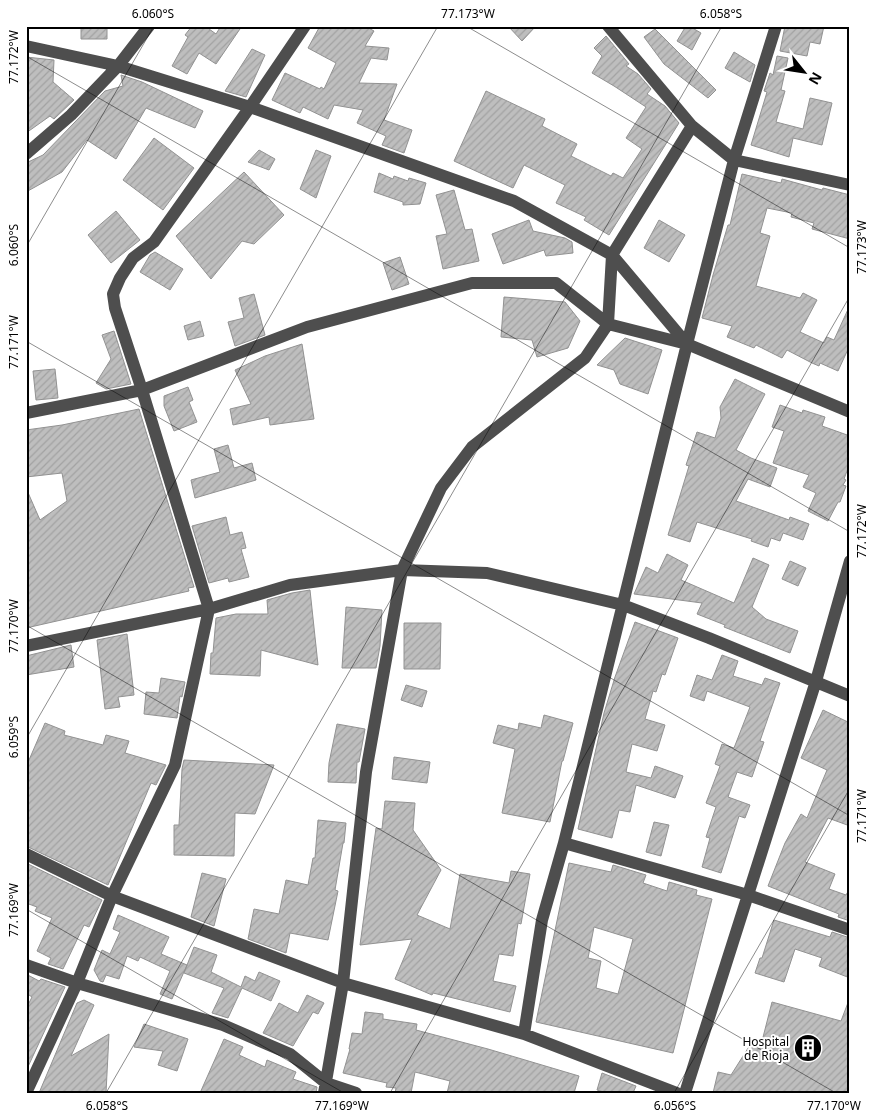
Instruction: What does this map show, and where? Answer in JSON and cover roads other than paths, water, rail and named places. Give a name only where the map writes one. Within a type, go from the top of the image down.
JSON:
[{"type":"street","points":[[26,154],[71,115],[118,66],[149,26]]},
{"type":"street","points":[[26,1093],[77,983],[112,896],[175,766],[208,609],[142,390],[115,308],[113,294],[120,278],[133,258],[154,242],[305,26]]},
{"type":"street","points":[[608,26],[692,126],[734,160],[850,185]]},
{"type":"street","points":[[524,1034],[542,920],[564,843],[734,160],[776,26]]},
{"type":"street","points":[[26,46],[118,66],[250,107],[514,201],[612,255],[687,344]]},
{"type":"street","points":[[325,1088],[343,983],[366,772],[402,570],[441,488],[472,447],[585,358],[608,324],[612,255],[692,126]]},
{"type":"street","points":[[26,413],[142,390],[306,327],[472,284],[556,283],[608,324],[687,344],[850,412]]},
{"type":"street","points":[[685,1093],[816,682],[850,561]]},
{"type":"street","points":[[26,646],[208,609],[290,585],[402,570],[487,573],[623,605],[850,696]]},
{"type":"street","points":[[564,843],[748,895],[850,930]]},
{"type":"street","points":[[26,854],[112,896],[343,983],[524,1034],[677,1093]]},
{"type":"street","points":[[26,965],[77,983],[223,1025],[290,1054],[325,1088],[356,1093]]},
{"type":"place","name":"Hospital de Rioja","points":[[808,1048]]}]
